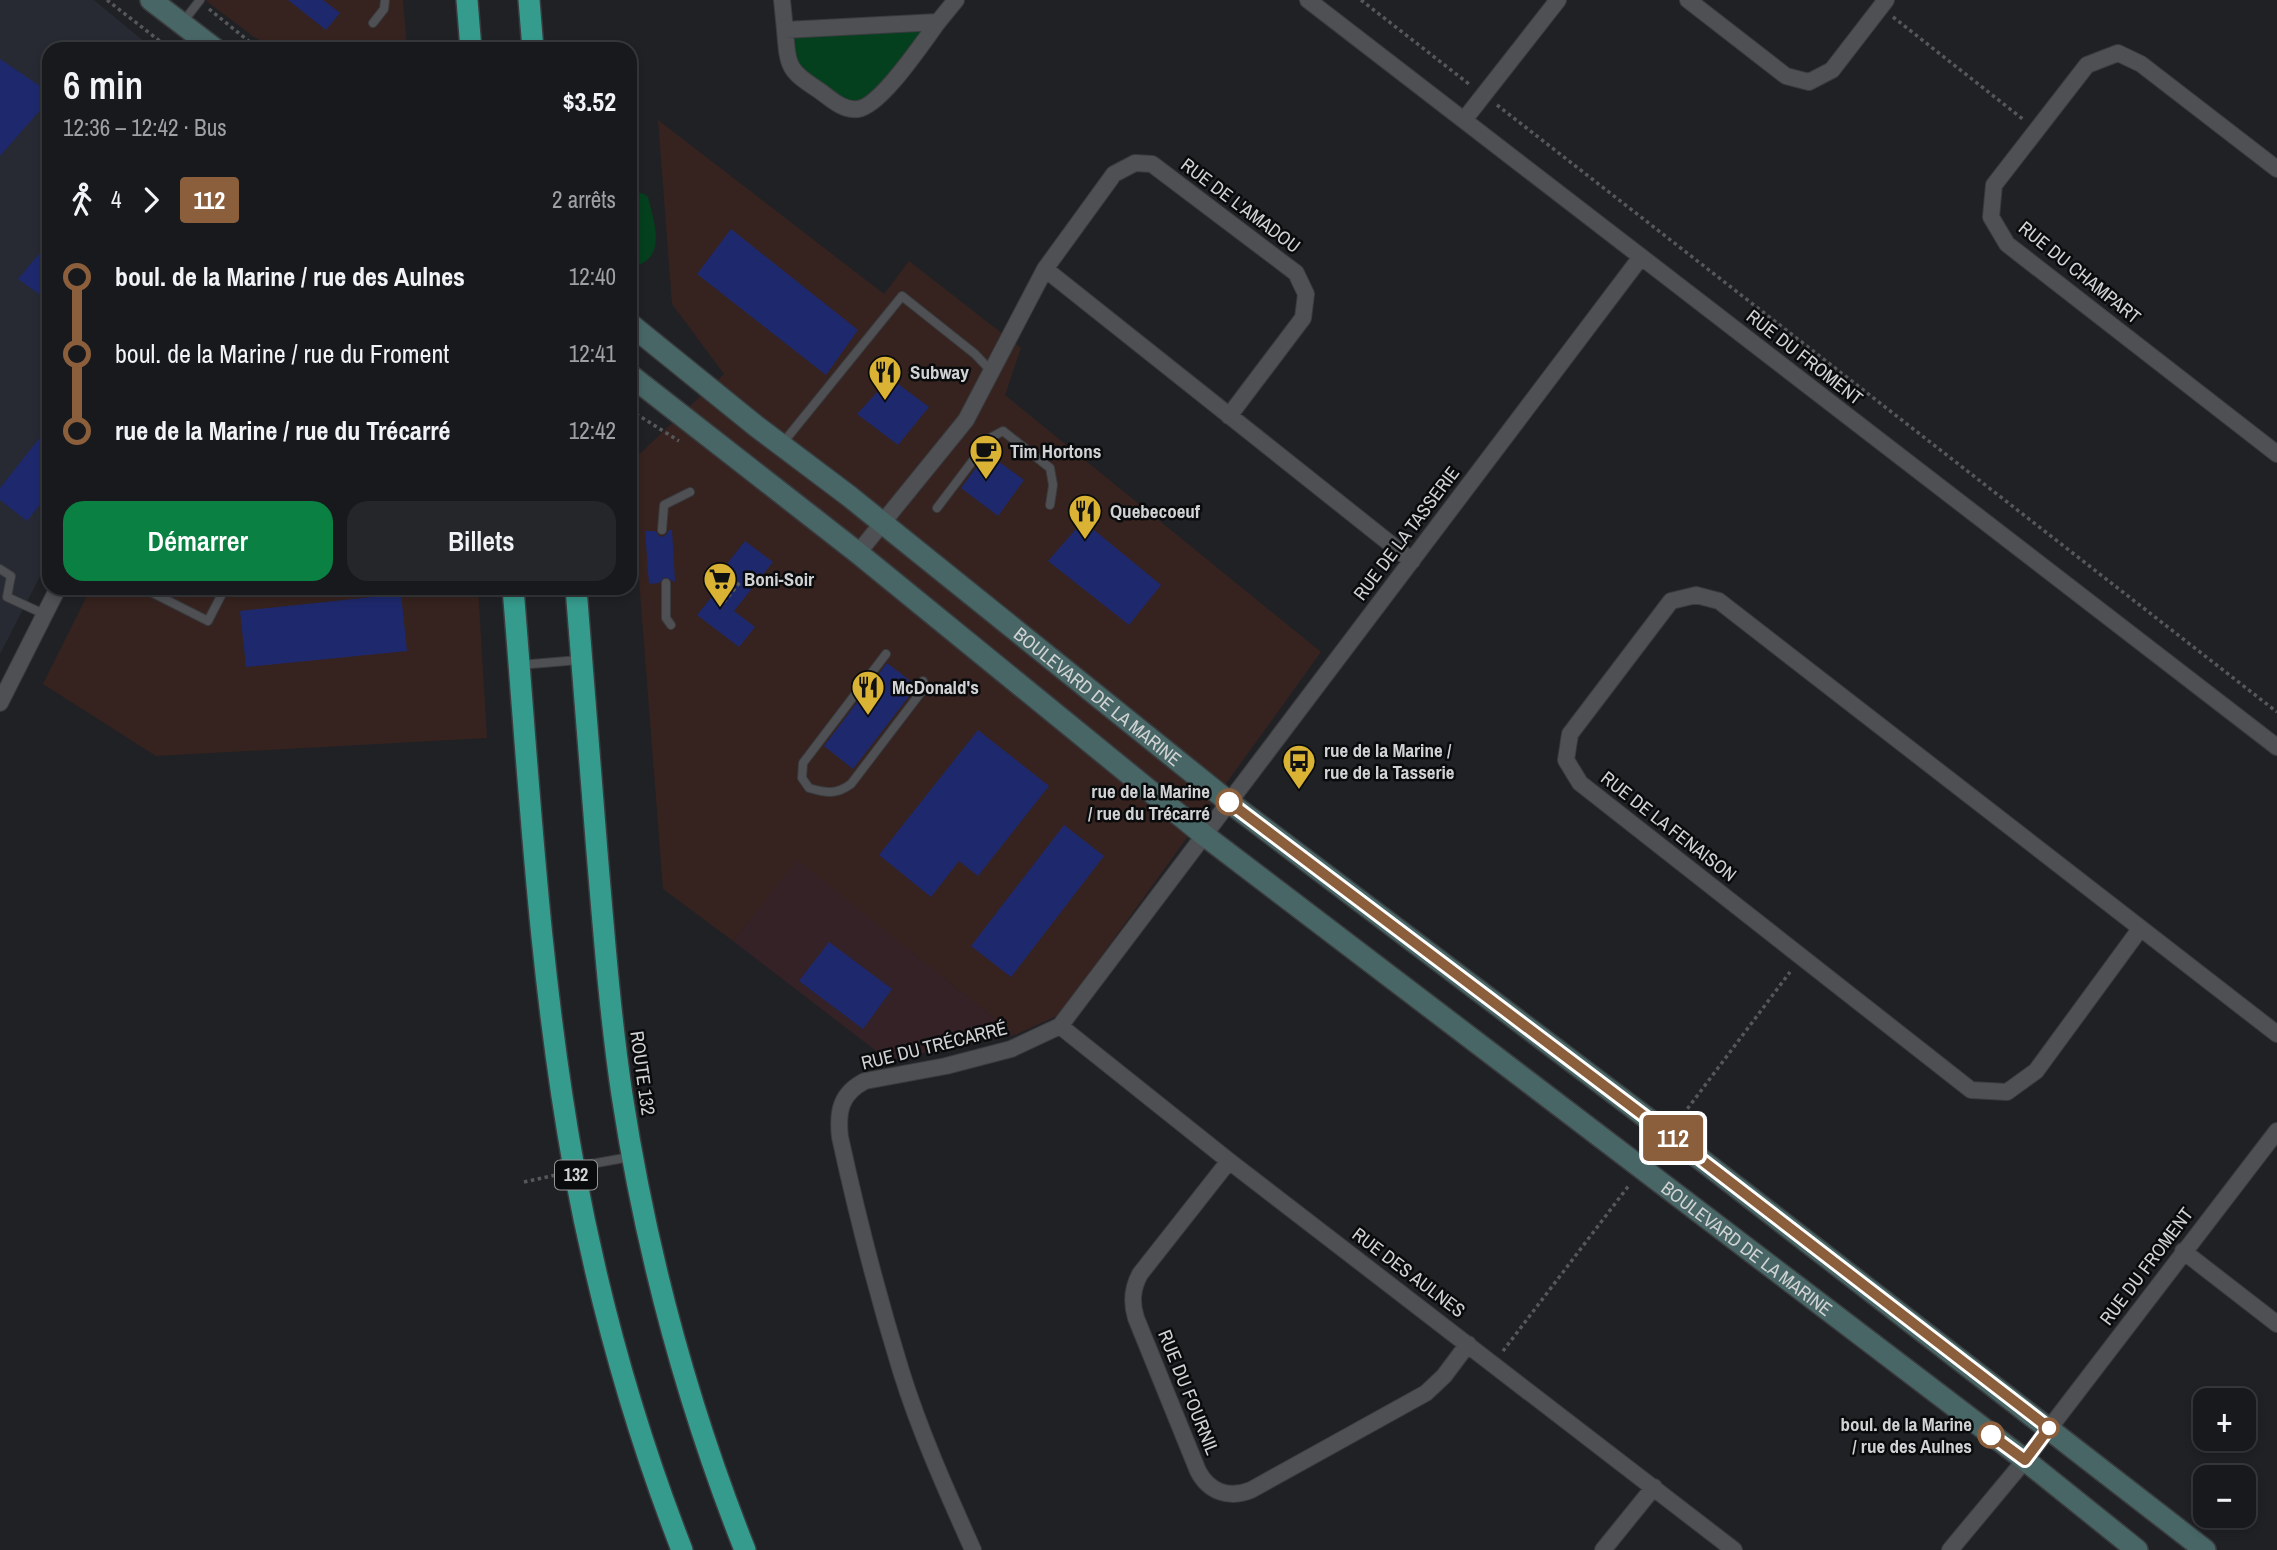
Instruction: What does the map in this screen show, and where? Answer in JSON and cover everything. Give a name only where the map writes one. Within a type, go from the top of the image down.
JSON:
[{"type":"highway","points":[[467,0],[470,42]]},
{"type":"highway","points":[[529,0],[532,42]]},
{"type":"highway","name":"132","points":[[514,595],[551,1006],[574,1167],[617,1351],[644,1441],[682,1550]]},
{"type":"highway","name":"ROUTE 132","points":[[577,595],[609,990],[633,1157],[654,1258],[679,1355],[745,1550]]},
{"type":"street","points":[[151,0],[205,42]]},
{"type":"street","points":[[782,0],[788,61],[798,76],[842,106],[858,109],[874,103],[956,0]]},
{"type":"street","name":"RUE DU FROMENT","points":[[1308,0],[2277,747]]},
{"type":"street","points":[[1464,120],[1558,0]]},
{"type":"street","points":[[1688,0],[1786,76],[1810,82],[1832,69],[1883,4]]},
{"type":"street","points":[[785,30],[938,22]]},
{"type":"street","name":"RUE DU CHAMPART","points":[[2277,169],[2141,64],[2118,52],[2087,65],[2036,130],[1994,185],[1991,217],[2007,244],[2277,454]]},
{"type":"street","name":"RUE DE L'AMADOU","points":[[858,553],[966,420],[1045,269],[1114,174],[1135,163],[1152,164],[1296,273],[1306,294],[1303,318],[1228,416]]},
{"type":"street","name":"RUE DE LA TASSERIE","points":[[1205,835],[1642,257]]},
{"type":"street","points":[[1045,269],[1412,561]]},
{"type":"street","name":"BOULEVARD DE LA MARINE","points":[[637,330],[1229,802],[1668,1134],[2205,1550]]},
{"type":"street","name":"BOULEVARD DE LA MARINE","points":[[637,380],[858,553],[1205,835],[2025,1460],[2137,1550]]},
{"type":"street","points":[[0,704],[54,595]]},
{"type":"street","name":"RUE DE LA FENAISON","points":[[2140,929],[2036,1070],[2007,1092],[1971,1090],[1580,783],[1566,760],[1570,734],[1671,601],[1696,595],[1719,601],[2277,1034]]},
{"type":"street","name":"RUE DU TRÉCARRÉ","points":[[973,1550],[901,1373],[862,1236],[840,1137],[839,1110],[848,1092],[865,1080],[946,1066],[1011,1049],[1060,1026],[1205,835]]},
{"type":"street","name":"RUE DES AULNES","points":[[1060,1026],[1229,1161],[1734,1550]]},
{"type":"street","name":"RUE DU FROMENT","points":[[2049,1428],[2277,1131]]},
{"type":"street","name":"RUE DU FOURNIL","points":[[1229,1161],[1140,1274],[1133,1296],[1133,1306],[1141,1331],[1198,1471],[1210,1487],[1229,1494],[1251,1490],[1419,1397],[1444,1376],[1468,1344]]},
{"type":"street","points":[[2183,1251],[2277,1324]]},
{"type":"street","points":[[1950,1550],[2049,1428]]},
{"type":"street","points":[[1603,1550],[1654,1488]]},
{"type":"lane","points":[[181,24],[200,0]]},
{"type":"lane","points":[[373,23],[384,9],[385,0]]},
{"type":"lane","points":[[781,444],[902,296],[975,354],[992,372]]},
{"type":"lane","points":[[937,508],[990,438],[1003,431],[1050,468],[1053,485],[1050,505]]},
{"type":"lane","points":[[662,530],[664,505],[690,492]]},
{"type":"lane","points":[[0,569],[10,576],[7,597],[44,614]]},
{"type":"lane","points":[[666,583],[666,618],[671,625]]},
{"type":"lane","points":[[157,595],[208,621],[221,595]]},
{"type":"lane","points":[[886,654],[803,763],[803,778],[808,788],[828,794],[842,791],[852,784],[925,687],[923,681]]},
{"type":"lane","points":[[519,665],[582,660]]},
{"type":"lane","points":[[574,1167],[633,1157]]},
{"type":"path","points":[[107,0],[161,42]]},
{"type":"path","points":[[1361,0],[2277,712]]},
{"type":"path","points":[[1883,4],[2036,130]]},
{"type":"path","points":[[211,11],[250,42]]},
{"type":"path","points":[[637,415],[687,445]]},
{"type":"path","points":[[724,602],[740,582]]},
{"type":"path","points":[[1668,1134],[1802,956]]},
{"type":"path","points":[[524,1182],[543,1179],[574,1167]]},
{"type":"path","points":[[1494,1363],[1642,1168]]},
{"type":"shaded area","points":[[0,0],[94,0],[145,42],[42,42],[42,573],[0,654]]},
{"type":"shaded area","points":[[205,0],[403,0],[406,42],[263,42]]},
{"type":"shaded area","points":[[658,120],[884,294],[909,261],[1021,348],[1005,395],[1321,652],[1059,1015],[1015,1035],[797,861],[733,941],[663,889],[637,553],[637,456],[724,374],[672,304]]},
{"type":"shaded area","points":[[88,595],[478,595],[487,738],[156,756],[43,684]]},
{"type":"shaded area","points":[[797,860],[1015,1035],[888,1060],[733,941]]},
{"type":"green space","points":[[938,22],[858,109],[798,76],[785,30]]},
{"type":"green space","points":[[637,192],[648,197],[656,234],[656,243],[649,259],[641,264],[637,263]]},
{"type":"building","points":[[288,0],[323,0],[340,13],[326,30]]},
{"type":"building","points":[[0,59],[42,87],[42,108],[0,156]]},
{"type":"building","points":[[731,229],[858,330],[826,375],[697,274]]},
{"type":"building","points":[[42,250],[42,296],[18,279]]},
{"type":"building","points":[[890,378],[929,407],[898,445],[857,414]]},
{"type":"building","points":[[42,435],[42,502],[27,521],[0,500],[0,488]]},
{"type":"building","points":[[987,453],[1024,480],[998,516],[961,488]]},
{"type":"building","points":[[1083,521],[1161,585],[1129,625],[1048,561]]},
{"type":"building","points":[[672,530],[675,582],[665,577],[659,583],[649,584],[645,531],[656,531],[662,537]]},
{"type":"building","points":[[745,541],[773,562],[734,611],[755,627],[739,647],[697,615],[714,594],[707,589]]},
{"type":"building","points":[[401,595],[407,651],[246,667],[240,611]]},
{"type":"building","points":[[887,663],[917,686],[853,769],[824,746]]},
{"type":"building","points":[[978,730],[1049,786],[978,876],[959,861],[931,897],[879,855]]},
{"type":"building","points":[[1064,825],[1104,856],[1011,977],[971,946]]},
{"type":"building","points":[[829,942],[892,989],[863,1029],[799,981]]},
{"type":"bus line","name":"112","points":[[1229,802],[1668,1134],[2049,1428],[2025,1460],[1991,1435]]},
{"type":"place","name":"Subway","points":[[885,402]]},
{"type":"place","name":"Tim Hortons","points":[[986,481]]},
{"type":"place","name":"Quebecoeuf","points":[[1085,541]]},
{"type":"place","name":"Boni-Soir","points":[[720,609]]},
{"type":"place","name":"McDonald's","points":[[868,717]]},
{"type":"place","name":"rue de la Marine / rue de la Tasserie","points":[[1299,791]]},
{"type":"place","name":"rue de la Marine / rue du Trécarré","points":[[1229,802]]},
{"type":"place","name":"boul. de la Marine / rue des Aulnes","points":[[1991,1435]]}]
